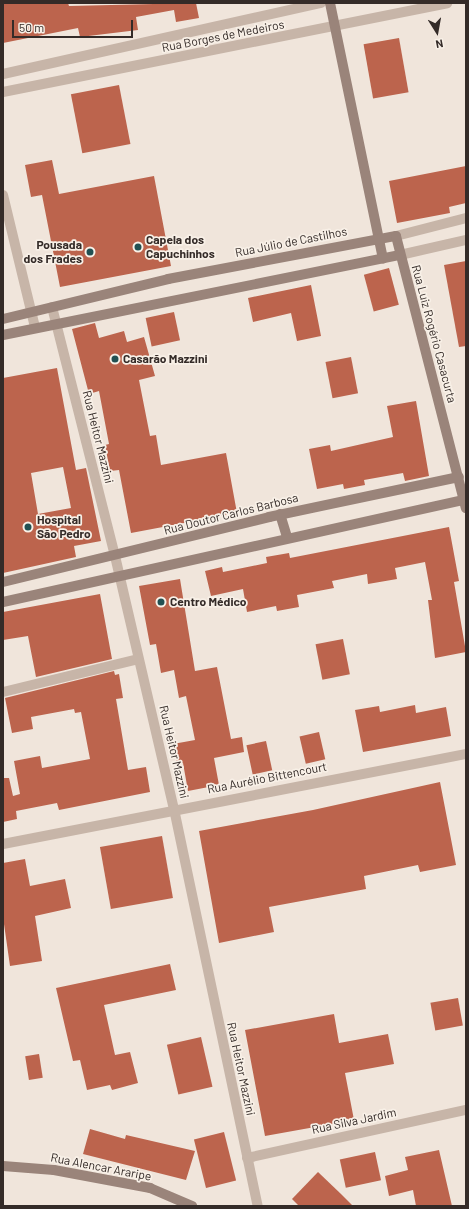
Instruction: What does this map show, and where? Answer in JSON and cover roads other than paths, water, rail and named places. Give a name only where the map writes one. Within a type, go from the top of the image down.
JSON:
[{"type":"street","name":"Rua Borges de Medeiros","points":[[3,74],[321,3]]},
{"type":"street","points":[[330,3],[383,259]]},
{"type":"street","name":"Rua Borges de Medeiros","points":[[3,92],[335,27],[436,4],[447,3]]},
{"type":"street","points":[[3,195],[35,328]]},
{"type":"street","name":"Rua Júlio de Castilhos","points":[[3,318],[168,279],[396,236],[466,218]]},
{"type":"street","name":"Rua Luiz Rogério Casacurta","points":[[396,236],[462,476],[465,502]]},
{"type":"street","points":[[3,335],[56,323],[383,259],[466,240]]},
{"type":"street","name":"Rua Heitor Mazzini","points":[[52,307],[115,556],[174,809],[258,1206]]},
{"type":"street","name":"Rua Doutor Carlos Barbosa","points":[[3,582],[115,556],[280,514],[462,476]]},
{"type":"street","points":[[3,602],[287,537],[465,502]]},
{"type":"street","points":[[280,514],[287,537]]},
{"type":"street","points":[[3,692],[138,659]]},
{"type":"street","name":"Rua Aurélio Bittencourt","points":[[3,844],[174,809],[466,754]]},
{"type":"street","name":"Rua Silva Jardim","points":[[247,1158],[466,1110]]},
{"type":"street","name":"Rua Alencar Araripe","points":[[3,1166],[54,1170],[150,1188],[192,1206]]},
{"type":"place","name":"Capela dos Capuchinhos","points":[[138,247]]},
{"type":"place","name":"Pousada dos Frades","points":[[90,252]]},
{"type":"place","name":"Casarão Mazzini","points":[[115,359]]},
{"type":"place","name":"Hospital São Pedro","points":[[28,527]]},
{"type":"place","name":"Centro Médico","points":[[161,602]]}]
